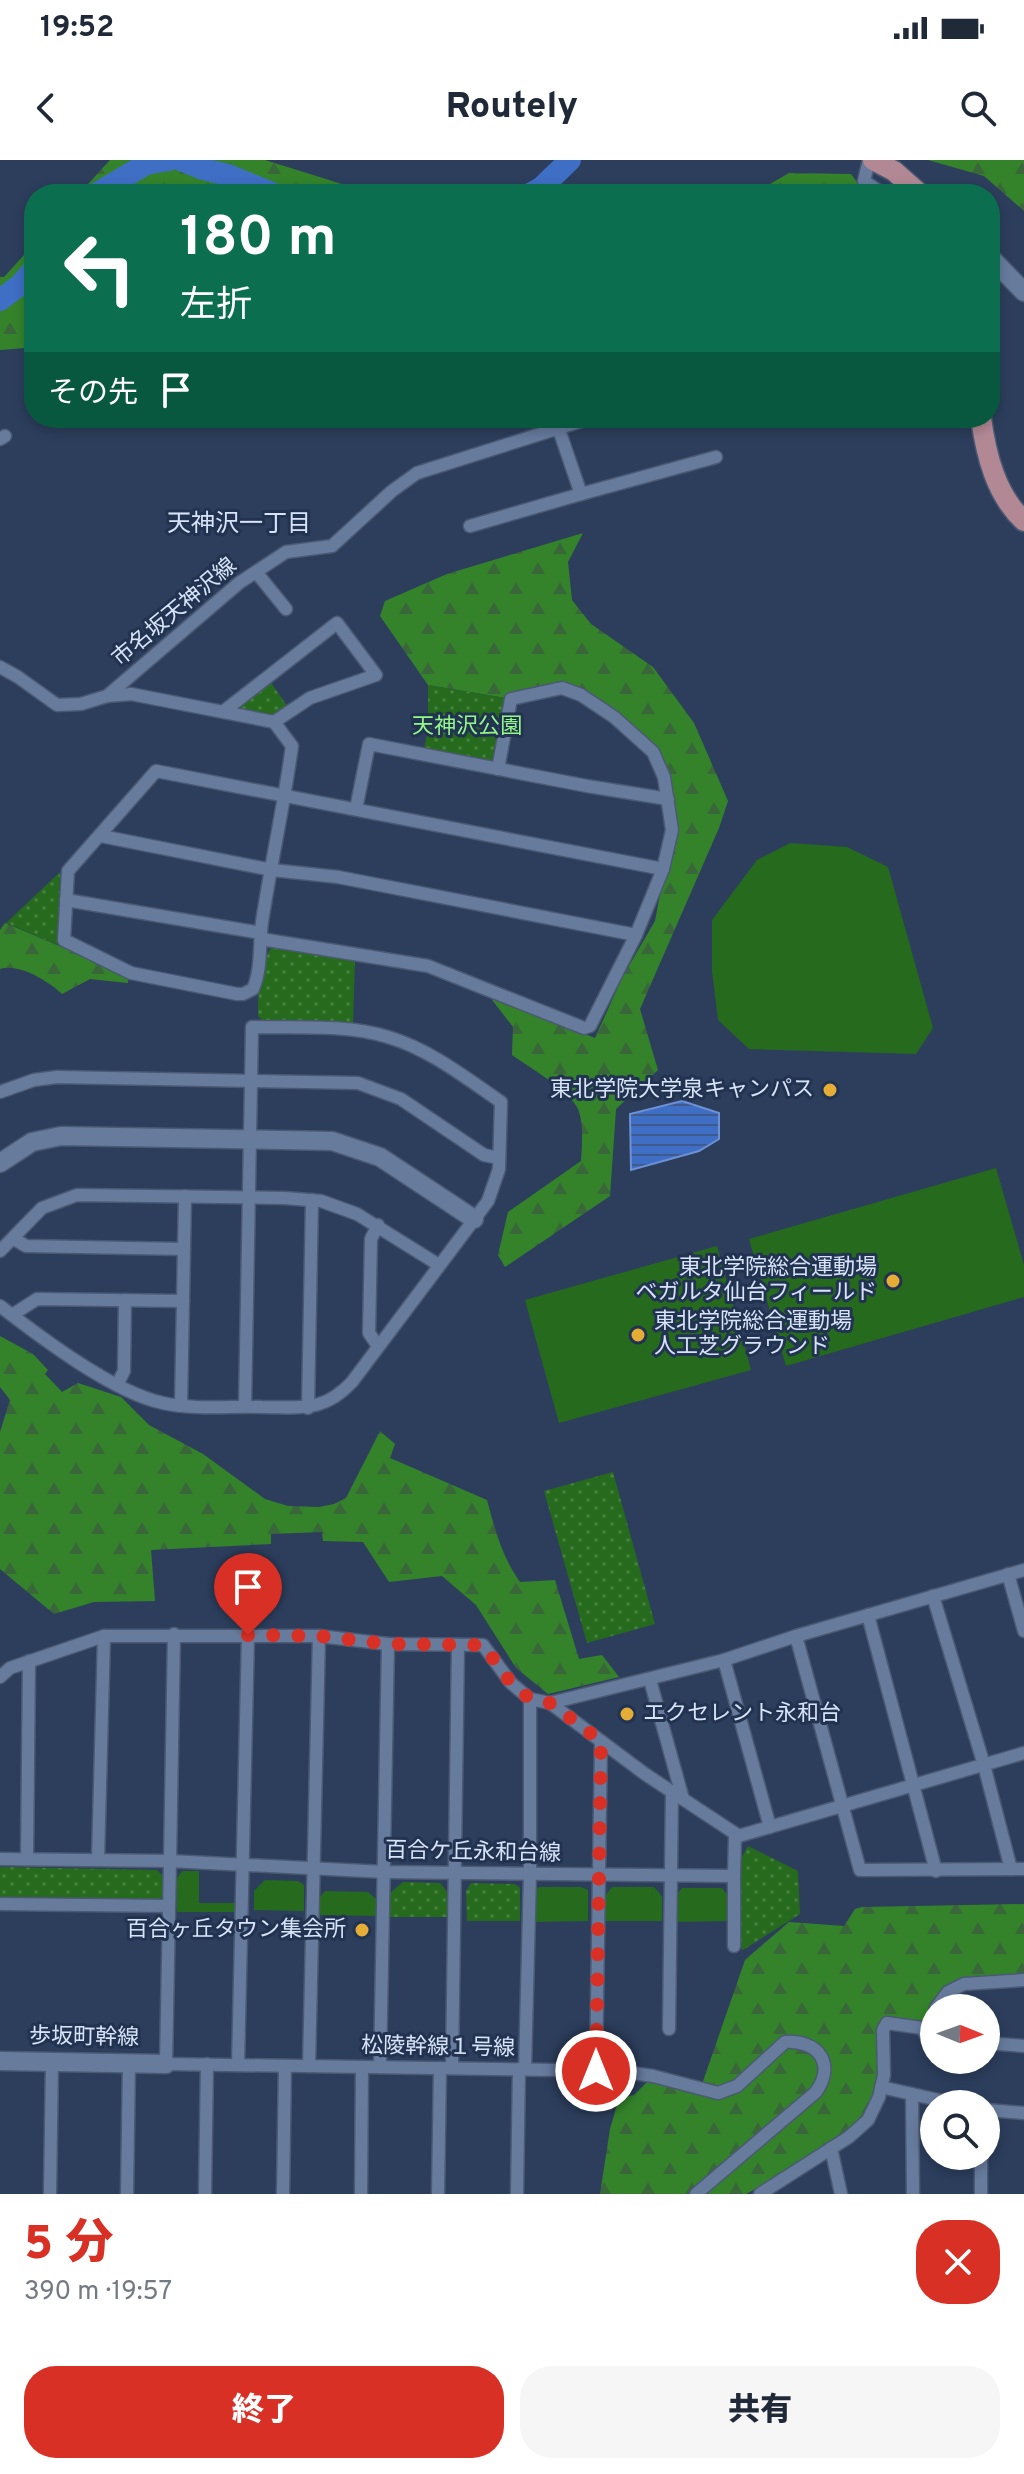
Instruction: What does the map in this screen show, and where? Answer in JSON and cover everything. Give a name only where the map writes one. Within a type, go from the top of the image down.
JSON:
[{"type":"main road","points":[[871,160],[894,171],[910,184]]},
{"type":"main road","points":[[983,428],[991,465],[1005,498],[1024,521]]},
{"type":"street","points":[[868,184],[864,181],[871,160]]},
{"type":"street","points":[[1000,267],[1024,292]]},
{"type":"street","name":"市名坂天神沢線","points":[[0,667],[57,705],[81,704],[107,696],[239,583],[286,552],[314,551],[332,546],[392,491],[417,473],[543,428]]},
{"type":"street","points":[[559,428],[581,494]]},
{"type":"street","points":[[470,526],[716,457]]},
{"type":"street","points":[[256,572],[286,609]]},
{"type":"street","points":[[224,711],[337,623],[376,675],[310,698],[274,722]]},
{"type":"street","points":[[66,900],[428,966],[584,1028],[590,1026],[636,935],[663,869],[672,830],[664,777],[653,752],[614,717],[581,695],[562,688],[511,699],[498,769]]},
{"type":"street","points":[[107,696],[131,694],[274,722],[292,746],[285,796],[261,936],[256,982],[248,992],[237,994],[131,973],[66,943],[68,871],[156,771],[285,796],[356,809],[663,869]]},
{"type":"street","points":[[356,809],[369,744],[668,799]]},
{"type":"street","points":[[101,836],[272,870],[338,877],[636,935]]},
{"type":"street","points":[[0,1306],[117,1385],[150,1400],[181,1405],[245,1407],[308,1408],[321,1405],[352,1382],[491,1194],[499,1158],[501,1102],[429,1055],[388,1037],[350,1029],[252,1027],[245,1407]]},
{"type":"street","points":[[0,1092],[34,1080],[57,1077],[347,1082],[371,1087],[401,1099],[484,1155],[499,1158]]},
{"type":"street","points":[[0,1163],[32,1142],[61,1136],[320,1140],[355,1147],[392,1164],[474,1219]]},
{"type":"street","points":[[0,1251],[42,1208],[69,1196],[249,1197],[312,1200],[338,1206],[378,1225],[439,1265]]},
{"type":"street","points":[[181,1405],[185,1196]]},
{"type":"street","points":[[308,1408],[312,1200]]},
{"type":"street","points":[[378,1225],[371,1239],[369,1333],[378,1346]]},
{"type":"street","points":[[14,1239],[26,1246],[184,1249]]},
{"type":"street","points":[[12,1315],[37,1299],[183,1301]]},
{"type":"street","points":[[117,1385],[124,1371],[125,1300]]},
{"type":"street","points":[[0,1677],[10,1668],[104,1636],[319,1636],[388,1644],[483,1645],[511,1683],[530,1699],[550,1703],[724,1660],[1024,1570]]},
{"type":"street","points":[[1008,1574],[1024,1631]]},
{"type":"street","points":[[796,1636],[860,1870],[1017,1869],[933,1596]]},
{"type":"street","points":[[868,1615],[936,1871]]},
{"type":"street","points":[[166,2064],[174,1634]]},
{"type":"street","points":[[238,2065],[248,1635]]},
{"type":"street","points":[[98,1860],[104,1636]]},
{"type":"street","points":[[309,2066],[319,1636]]},
{"type":"street","points":[[380,2067],[388,1644]]},
{"type":"street","points":[[438,2194],[456,1873],[458,1645]]},
{"type":"street","points":[[724,1660],[770,1827]]},
{"type":"street","points":[[27,1859],[29,1661]]},
{"type":"street","points":[[650,1680],[677,1795],[670,1875],[669,2029]]},
{"type":"street","points":[[517,2194],[530,1874],[530,1699]]},
{"type":"street","points":[[550,1703],[739,1836]]},
{"type":"street","points":[[596,2071],[601,1741]]},
{"type":"street","points":[[734,1946],[735,1837],[1024,1753]]},
{"type":"street","name":"百合ケ丘永和台線","points":[[0,1859],[170,1861],[385,1872],[734,1876]]},
{"type":"street","points":[[0,1904],[169,1906]]},
{"type":"street","points":[[947,1994],[964,1984],[1024,1980]]},
{"type":"street","points":[[768,2192],[849,2137],[868,2120],[884,2075],[883,2030],[887,2023],[920,2028]]},
{"type":"street","name":"松陵幹線１号線","points":[[166,2064],[596,2071],[653,2076],[718,2093],[737,2086],[785,2042],[805,2043],[814,2047],[820,2054],[825,2075],[816,2092],[696,2194]]},
{"type":"street","points":[[1000,2044],[1024,2046]]},
{"type":"street","name":"歩坂町幹線","points":[[0,2061],[166,2064]]},
{"type":"street","points":[[50,2194],[52,2062]]},
{"type":"street","points":[[127,2194],[129,2063]]},
{"type":"street","points":[[205,2194],[207,2064]]},
{"type":"street","points":[[283,2194],[285,2066]]},
{"type":"street","points":[[361,2194],[362,2067]]},
{"type":"street","points":[[881,2087],[920,2096]]},
{"type":"street","points":[[912,2094],[913,2194]]},
{"type":"street","points":[[1000,2111],[1024,2113]]},
{"type":"street","points":[[831,2148],[841,2194]]},
{"type":"street","points":[[981,2170],[981,2194]]},
{"type":"green space","points":[[110,160],[265,160],[342,184],[88,184]]},
{"type":"green space","points":[[928,160],[1024,160],[1024,211],[1000,190],[1000,184],[993,184],[984,176]]},
{"type":"green space","points":[[789,173],[851,174],[858,184],[770,184]]},
{"type":"green space","points":[[24,255],[24,348],[0,350],[0,277],[4,277]]},
{"type":"green space","points":[[583,533],[568,562],[572,600],[591,624],[653,667],[694,723],[728,801],[640,1009],[658,1070],[616,1109],[610,1196],[505,1267],[498,1255],[508,1212],[581,1161],[582,1128],[574,1102],[512,1055],[513,1027],[489,996],[595,1038],[623,976],[655,921],[672,830],[653,752],[562,688],[511,699],[428,685],[380,616],[385,601],[447,574]]},
{"type":"green space","points":[[267,677],[290,710],[274,722],[224,711]]},
{"type":"green space","name":"天神沢公園","points":[[428,685],[511,699],[498,769],[423,754],[428,729]]},
{"type":"green space","points":[[790,843],[847,847],[888,867],[933,1028],[916,1054],[749,1049],[718,1020],[712,971],[712,920],[757,860]]},
{"type":"green space","points":[[60,872],[58,945],[6,923]]},
{"type":"green space","points":[[5,923],[128,975],[128,983],[90,979],[62,994],[24,971],[0,969],[0,930]]},
{"type":"green space","points":[[273,946],[355,959],[353,1023],[264,1022],[258,1016],[259,989],[262,969]]},
{"type":"green space","name":"東北学院総合運動場 ベガルタ仙台フィールド","points":[[996,1168],[1024,1265],[1024,1297],[786,1366],[749,1239]]},
{"type":"green space","name":"東北学院総合運動場 人工芝グラウンド","points":[[717,1246],[751,1370],[559,1423],[525,1300]]},
{"type":"green space","points":[[0,1336],[33,1354],[48,1370],[45,1374],[62,1392],[78,1383],[121,1397],[149,1425],[203,1454],[265,1499],[288,1506],[319,1507],[346,1498],[380,1431],[395,1444],[390,1458],[487,1500],[504,1553],[520,1582],[555,1580],[579,1659],[602,1655],[619,1677],[548,1694],[516,1668],[476,1605],[442,1576],[389,1582],[363,1542],[323,1541],[322,1532],[271,1534],[271,1544],[151,1550],[155,1601],[94,1602],[54,1614],[0,1569],[0,1432],[10,1400],[0,1387]]},
{"type":"green space","points":[[613,1472],[655,1624],[587,1643],[544,1491]]},
{"type":"green space","points":[[748,1846],[798,1871],[800,1914],[743,1950],[738,1945],[742,1857]]},
{"type":"green space","points":[[0,1867],[157,1870],[164,1877],[165,1895],[156,1902],[0,1901]]},
{"type":"green space","points":[[182,1871],[199,1871],[199,1903],[235,1903],[235,1912],[177,1912],[177,1878]]},
{"type":"green space","points":[[265,1880],[298,1881],[304,1885],[304,1911],[254,1910],[254,1891]]},
{"type":"green space","points":[[403,1882],[440,1883],[449,1894],[449,1917],[389,1917],[389,1894]]},
{"type":"green space","points":[[471,1883],[515,1884],[520,1888],[520,1921],[467,1921],[466,1891]]},
{"type":"green space","points":[[539,1887],[581,1887],[588,1890],[588,1921],[532,1922],[531,1894]]},
{"type":"green space","points":[[612,1887],[654,1887],[662,1896],[662,1921],[604,1921],[605,1896]]},
{"type":"green space","points":[[682,1888],[722,1888],[730,1898],[730,1921],[675,1922],[675,1897]]},
{"type":"green space","points":[[325,1891],[368,1892],[377,1900],[377,1916],[318,1915],[319,1898]]},
{"type":"green space","points":[[1024,1904],[1024,1980],[953,1982],[945,1994],[920,1994],[920,2028],[888,2023],[879,2097],[831,2148],[746,2194],[600,2194],[610,2129],[619,2098],[634,2095],[653,2076],[700,2090],[745,1960],[789,1922],[844,1926],[855,1909]]},
{"type":"water","points":[[682,1101],[719,1113],[719,1139],[699,1151],[631,1170],[630,1114]]},
{"type":"waterway","points":[[113,184],[146,164],[169,160]]},
{"type":"waterway","points":[[181,160],[250,184]]},
{"type":"waterway","points":[[545,184],[570,160]]},
{"type":"waterway","points":[[0,300],[24,280]]},
{"type":"place","name":"東北学院大学泉キャンパス","points":[[830,1090]]},
{"type":"place","name":"東北学院総合運動場 ベガルタ仙台フィールド","points":[[893,1281]]},
{"type":"place","name":"東北学院総合運動場 人工芝グラウンド","points":[[638,1335]]},
{"type":"place","name":"エクセレント永和台","points":[[627,1714]]},
{"type":"place","name":"百合ヶ丘タウン集会所","points":[[362,1930]]},
{"type":"district","name":"天神沢一丁目","points":[[239,525]]},
{"type":"route","points":[[248,1635],[319,1636],[388,1644],[483,1645],[511,1683],[530,1699],[550,1703],[601,1741],[596,2071]]}]
